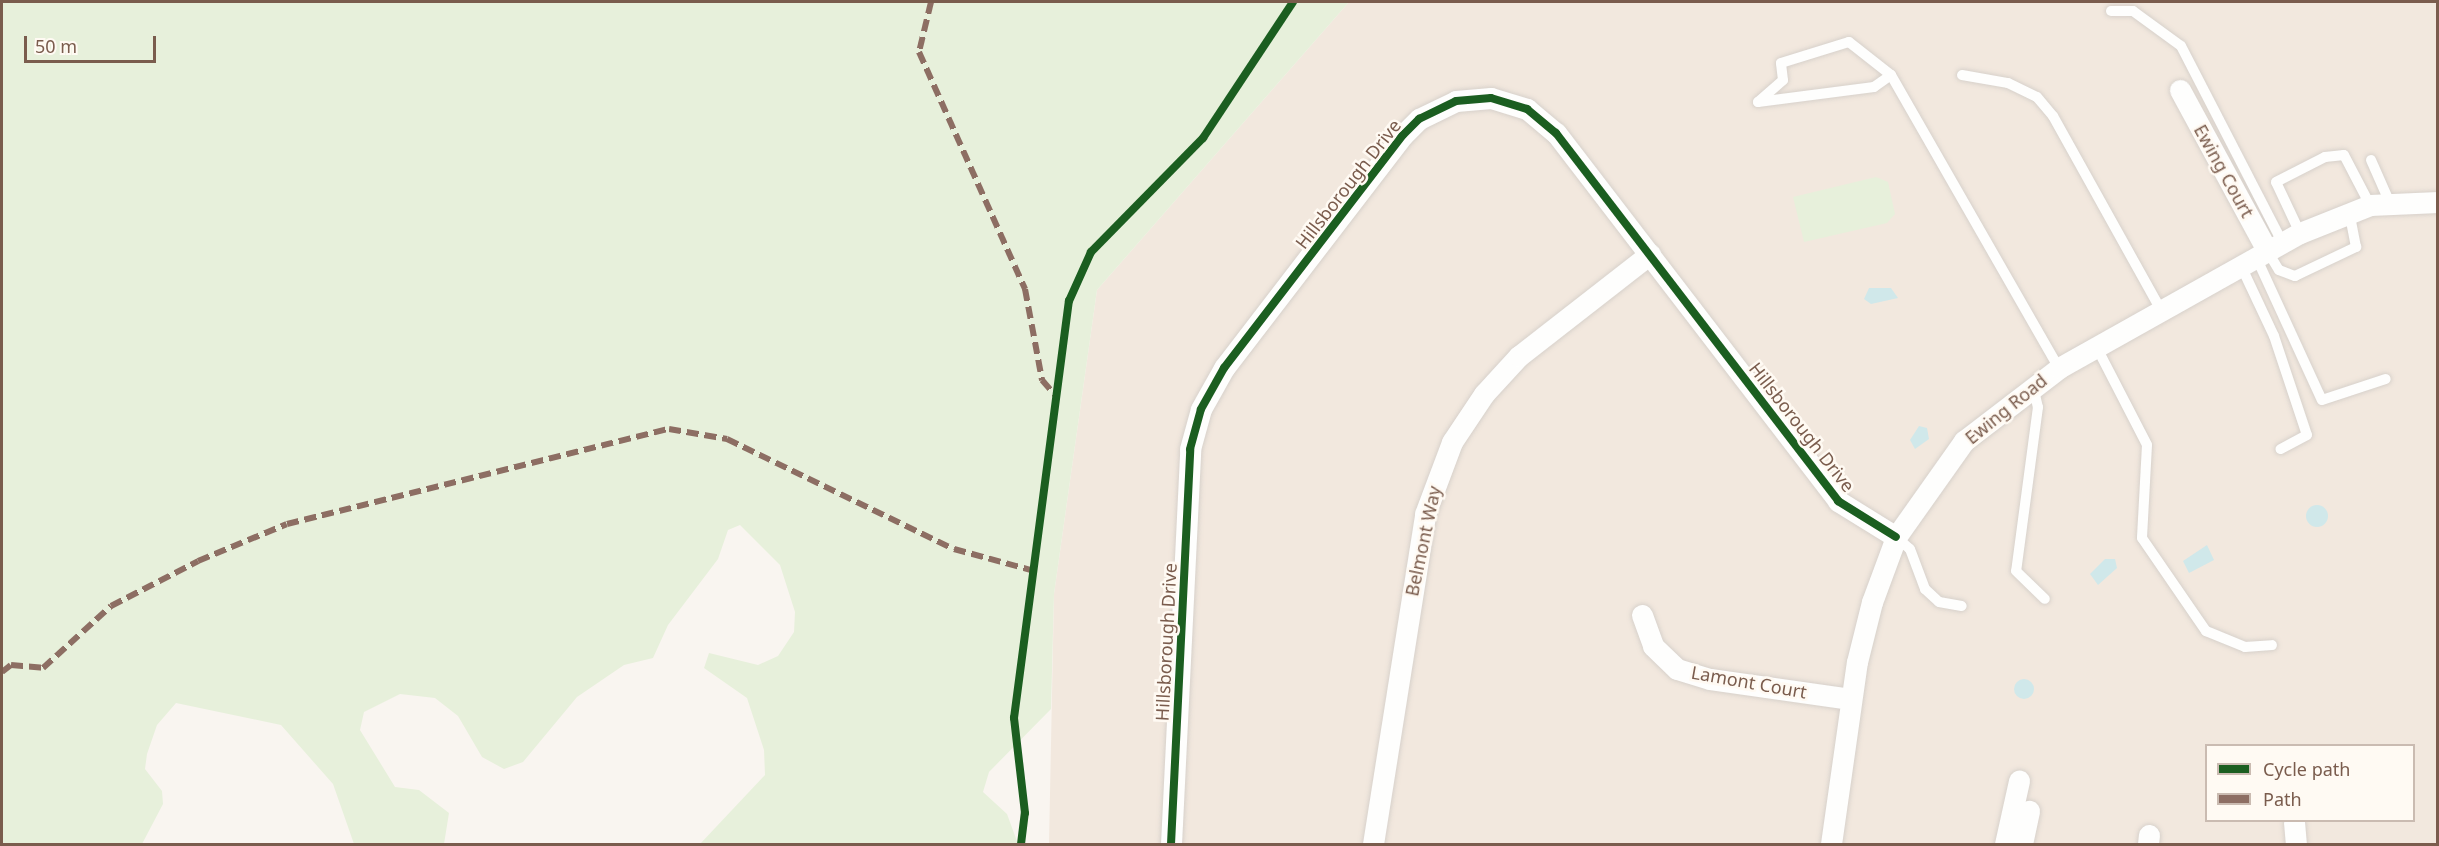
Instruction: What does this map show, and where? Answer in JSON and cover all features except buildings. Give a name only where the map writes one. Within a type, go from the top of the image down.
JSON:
[{"type":"street","name":"Ewing Court","points":[[2180,90],[2263,256]]},
{"type":"street","name":"Hillsborough Drive","points":[[1172,844],[1194,429],[1224,368],[1403,135],[1419,119],[1456,101],[1491,98],[1527,109],[1556,133],[1838,501],[1896,537]]},
{"type":"street","name":"Ewing Road","points":[[1831,844],[1851,699],[1872,602],[1896,537],[1964,441],[2059,368],[2263,256],[2300,233],[2349,212],[2380,204],[2438,202]]},
{"type":"street","name":"Belmont Way","points":[[1372,844],[1425,514],[1445,457],[1484,394],[1519,356],[1650,254]]},
{"type":"street","name":"Lamont Court","points":[[1642,615],[1653,646],[1677,669],[1710,679],[1851,699]]},
{"type":"street","points":[[2005,844],[2019,781]]},
{"type":"street","points":[[2022,844],[2029,811]]},
{"type":"street","points":[[2294,822],[2296,844]]},
{"type":"lane","points":[[2111,11],[2133,11],[2181,46],[2322,400],[2386,379]]},
{"type":"lane","points":[[1891,75],[1874,87],[1758,102],[1783,80],[1781,63],[1849,42],[1891,75],[2059,368]]},
{"type":"lane","points":[[1962,75],[2008,83],[2037,97],[2053,116],[2162,312]]},
{"type":"lane","points":[[2300,233],[2276,182],[2325,157],[2344,155],[2380,204]]},
{"type":"lane","points":[[2371,160],[2380,204]]},
{"type":"lane","points":[[2263,256],[2279,270],[2295,276],[2356,247],[2349,212]]},
{"type":"lane","points":[[2263,256],[2274,336],[2307,435],[2282,449]]},
{"type":"lane","points":[[2096,346],[2147,445],[2142,538],[2206,631],[2245,647],[2272,645]]},
{"type":"lane","points":[[2033,386],[2038,407],[2016,571],[2045,598]]},
{"type":"lane","points":[[1896,537],[1910,549],[1925,589],[1939,602],[1962,606]]},
{"type":"shaded area","points":[[1349,2],[2437,2],[2437,844],[1049,844],[1054,594],[1097,290]]},
{"type":"green space","points":[[2,2],[1349,2],[1097,290],[1054,594],[1051,709],[989,772],[983,792],[1007,814],[1018,844],[700,844],[765,775],[764,750],[747,698],[704,668],[709,653],[758,665],[778,656],[794,632],[795,612],[780,565],[740,525],[728,530],[718,559],[668,625],[653,658],[624,665],[577,697],[523,762],[504,769],[482,757],[458,716],[435,698],[400,694],[364,712],[360,730],[395,787],[419,790],[449,813],[444,844],[354,844],[333,784],[281,725],[176,703],[157,725],[147,754],[145,769],[162,791],[163,804],[142,844],[2,844]]},
{"type":"green space","points":[[1876,177],[1888,182],[1895,214],[1887,223],[1804,242],[1793,197]]},
{"type":"water","points":[[1869,288],[1891,288],[1898,298],[1871,304],[1864,299]]},
{"type":"water","points":[[1919,426],[1927,428],[1929,439],[1915,449],[1910,440]]},
{"type":"water","points":[[2317,505],[2325,508],[2328,516],[2325,524],[2317,527],[2309,524],[2306,516],[2309,508]]},
{"type":"water","points":[[2207,545],[2214,560],[2189,573],[2183,561]]},
{"type":"water","points":[[2105,559],[2115,559],[2117,568],[2098,585],[2090,574]]},
{"type":"water","points":[[2024,679],[2031,682],[2034,689],[2031,696],[2024,699],[2017,696],[2014,689],[2017,682]]},
{"type":"marked path","points":[[931,2],[919,52],[1025,289],[1042,380],[1057,397]]},
{"type":"marked path","points":[[2,672],[11,665],[43,668],[111,606],[198,561],[287,524],[669,429],[727,439],[954,549],[1031,570]]},
{"type":"cycle path","points":[[1021,844],[1025,813],[1014,718],[1069,301],[1091,252],[1203,138],[1293,2]]},
{"type":"cycle path","points":[[1171,844],[1190,449],[1201,409],[1224,368],[1403,135],[1419,119],[1456,101],[1491,98],[1527,109],[1556,133],[1838,501],[1896,537]]}]
